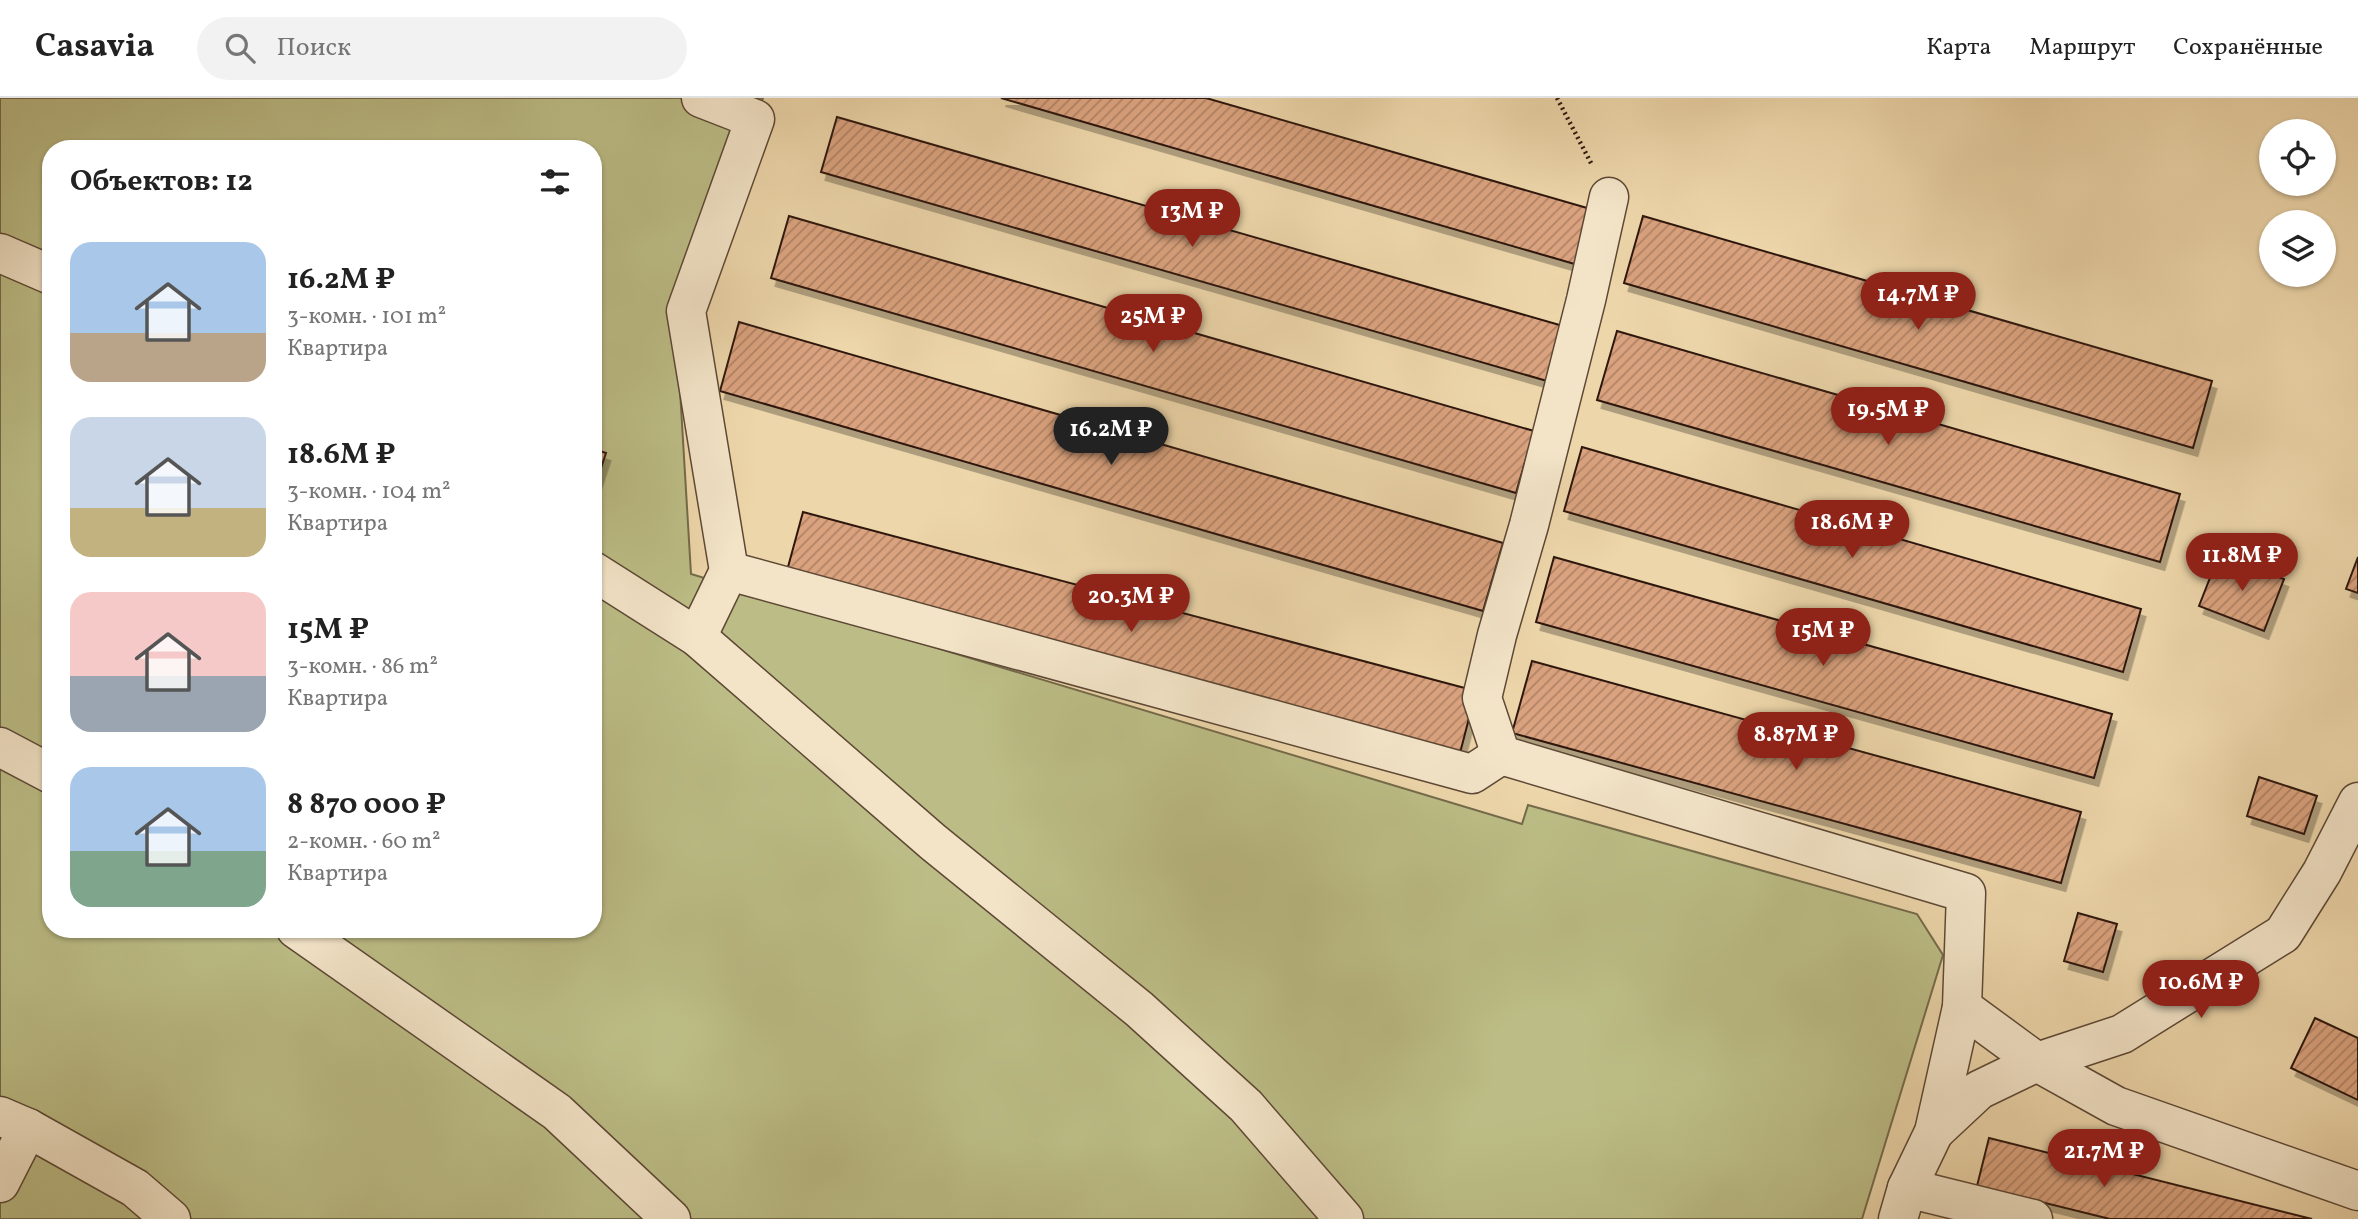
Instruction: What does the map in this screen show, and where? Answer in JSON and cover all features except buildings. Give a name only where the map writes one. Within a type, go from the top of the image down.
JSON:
[{"type":"street","points":[[697,637],[729,571],[686,311],[755,119],[701,98]]},
{"type":"street","points":[[1501,755],[1482,698],[1529,525],[1609,197]]},
{"type":"street","points":[[0,253],[42,271]]},
{"type":"street","points":[[729,571],[1472,774],[1501,755],[1966,893],[1962,1007],[1934,1132],[1903,1203],[2033,1219]]},
{"type":"street","points":[[602,577],[697,637],[933,842],[1158,1027],[1246,1106],[1344,1219]]},
{"type":"street","points":[[0,747],[42,769]]},
{"type":"street","points":[[1934,1132],[1979,1090],[2037,1062],[2122,1034],[2283,934],[2322,872],[2358,802]]},
{"type":"street","points":[[309,938],[557,1112],[671,1219]]},
{"type":"street","points":[[1962,1007],[2037,1062],[2116,1106],[2358,1191]]},
{"type":"street","points":[[0,1183],[14,1122],[135,1188],[171,1219]]},
{"type":"path","points":[[1557,98],[1609,197]]},
{"type":"green space","points":[[0,98],[763,98],[677,340],[691,574],[1522,824],[1528,805],[1917,914],[1943,955],[1862,1219],[0,1219]]}]
